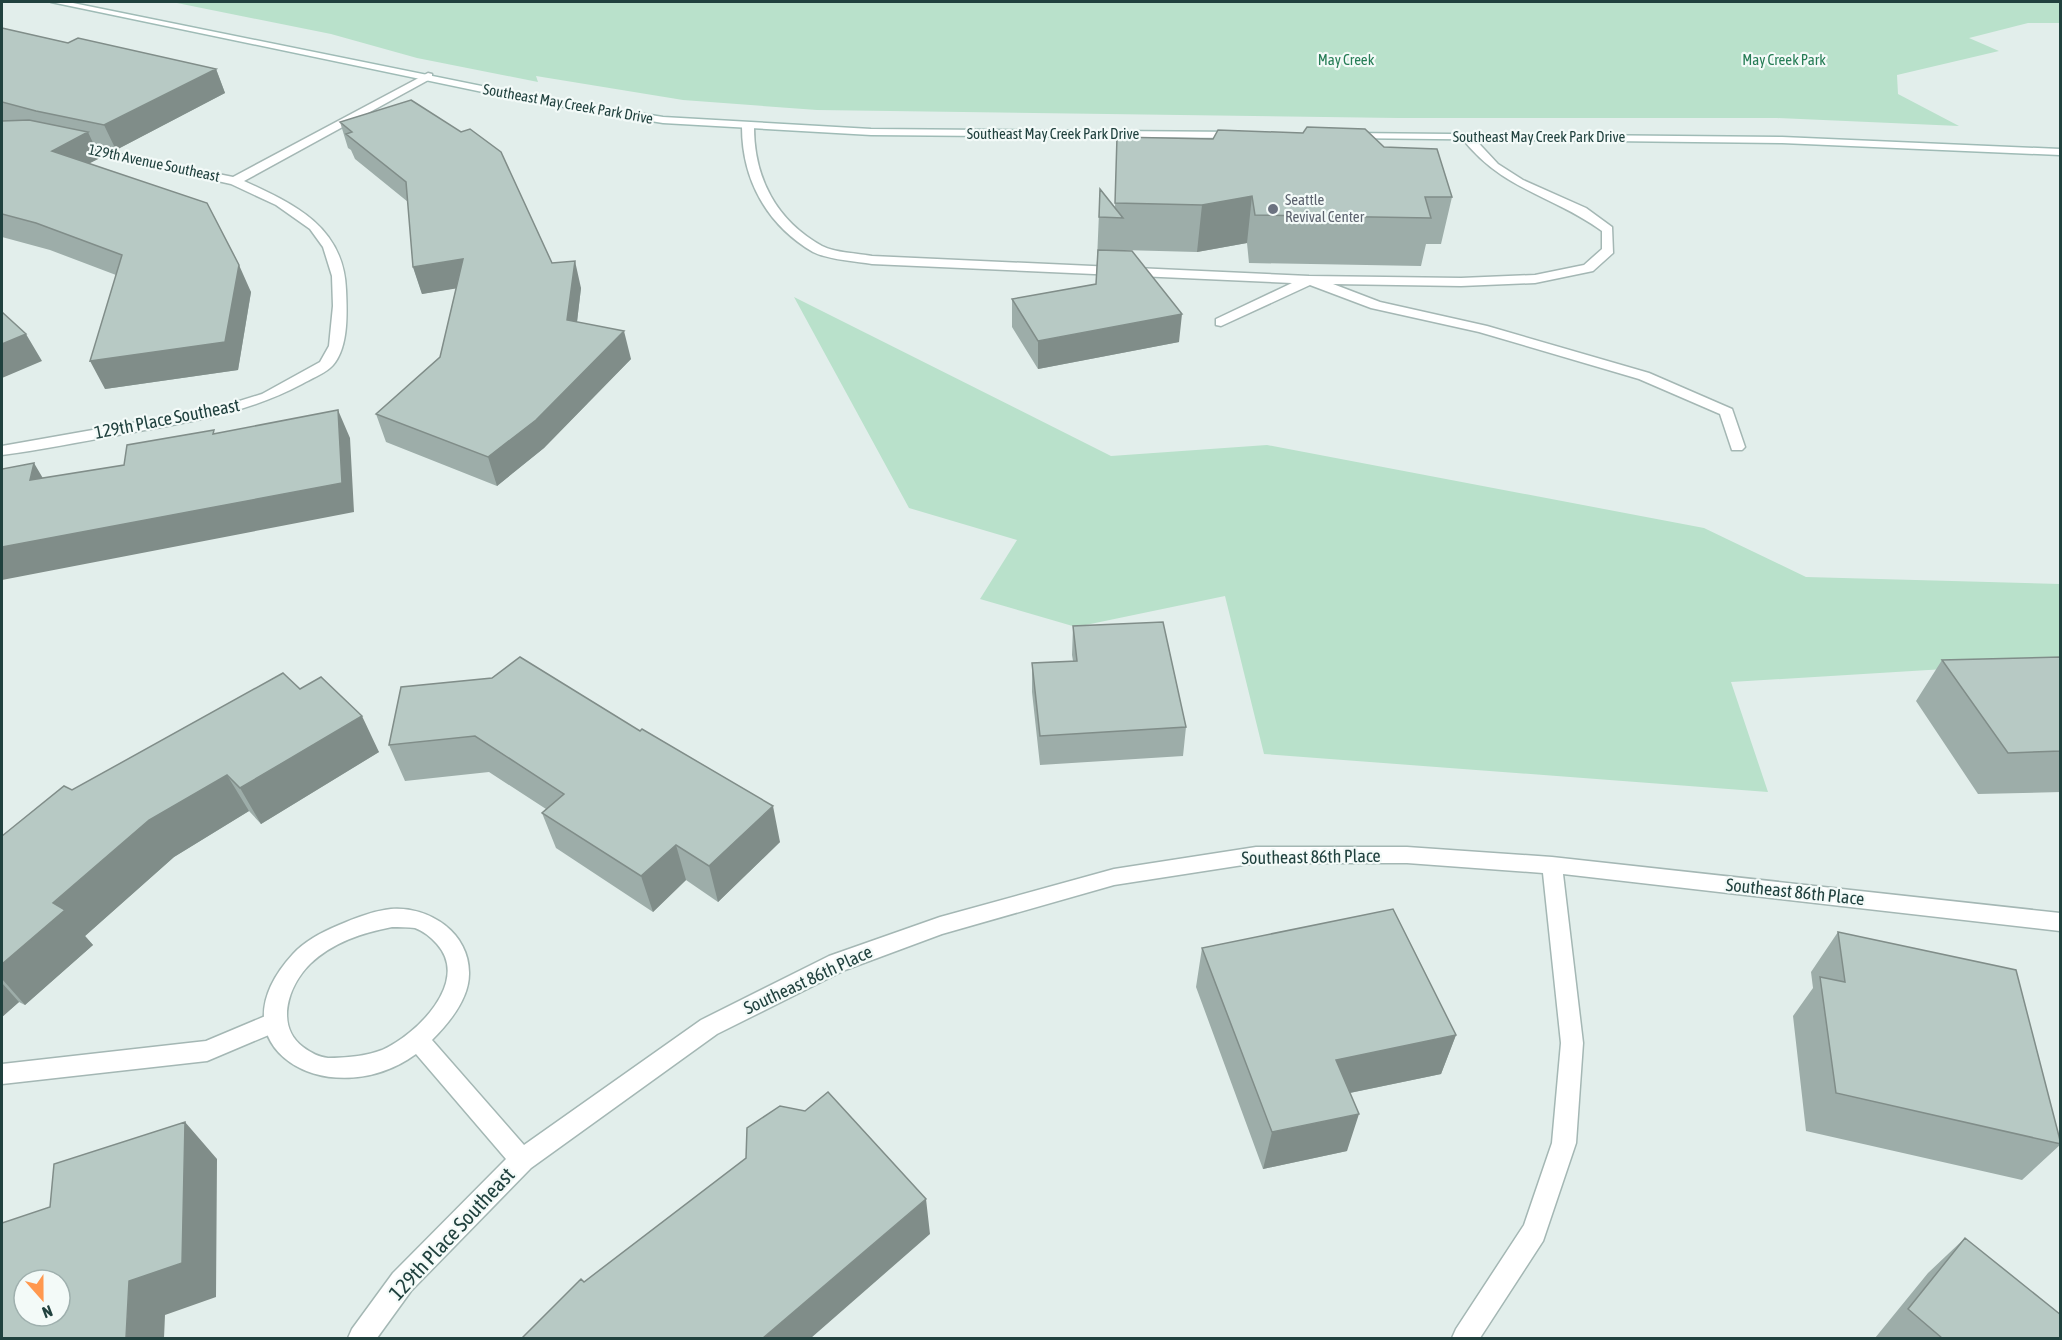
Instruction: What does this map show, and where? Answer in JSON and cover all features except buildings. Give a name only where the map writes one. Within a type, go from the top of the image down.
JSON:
[{"type":"street","name":"Southeast May Creek Park Drive","points":[[56,2],[602,112],[748,127],[871,132],[1253,135]]},
{"type":"street","name":"129th Avenue Southeast","points":[[235,182],[428,76]]},
{"type":"street","points":[[748,127],[748,149],[760,192],[777,217],[819,250],[872,260],[1309,280],[1461,282],[1535,279],[1588,268],[1608,250],[1608,230],[1582,211],[1519,183],[1494,166],[1467,137]]},
{"type":"street","name":"Southeast May Creek Park Drive","points":[[1336,136],[1782,140],[2061,152]]},
{"type":"street","name":"129th Avenue Southeast","points":[[57,142],[235,182],[280,202],[315,226],[329,247],[339,276],[340,306],[336,346],[325,364]]},
{"type":"street","points":[[1221,322],[1309,280],[1376,305],[1516,338],[1644,376],[1727,412],[1737,447]]},
{"type":"street","name":"129th Place Southeast","points":[[2,451],[220,412],[267,397],[325,364]]},
{"type":"street","name":"Southeast 86th Place","points":[[522,1160],[709,1027],[837,963],[963,919],[1114,876],[1256,855],[1407,855],[1552,865],[2061,922]]},
{"type":"street","points":[[1465,1338],[1534,1232],[1564,1143],[1572,1042],[1552,865]]},
{"type":"street","points":[[392,918],[419,921],[440,931],[453,948],[459,969],[454,993],[440,1017],[418,1040],[389,1057],[357,1067],[326,1069],[300,1060],[282,1044],[275,1022],[278,998],[290,973],[310,951],[336,934],[364,923],[392,918]]},
{"type":"street","points":[[2,1074],[207,1051],[275,1022]]},
{"type":"street","points":[[418,1040],[522,1160]]},
{"type":"street","name":"129th Place Southeast","points":[[361,1338],[402,1282],[522,1160]]},
{"type":"green space","name":"May Creek Park","points":[[172,2],[2060,2],[2060,23],[2028,23],[1969,38],[1999,51],[1897,75],[1898,94],[1959,126],[1777,118],[1398,118],[817,110],[683,100],[536,76],[538,82],[417,58],[331,34]]},
{"type":"green space","points":[[794,297],[1111,456],[1267,445],[1704,528],[1806,577],[2060,584],[2060,662],[1731,682],[1768,792],[1264,754],[1225,596],[1076,627],[980,599],[1017,540],[909,508]]},
{"type":"place","name":"Seattle Revival Center","points":[[1273,209]]},
{"type":"park label","name":"May Creek","points":[[1346,60]]}]
